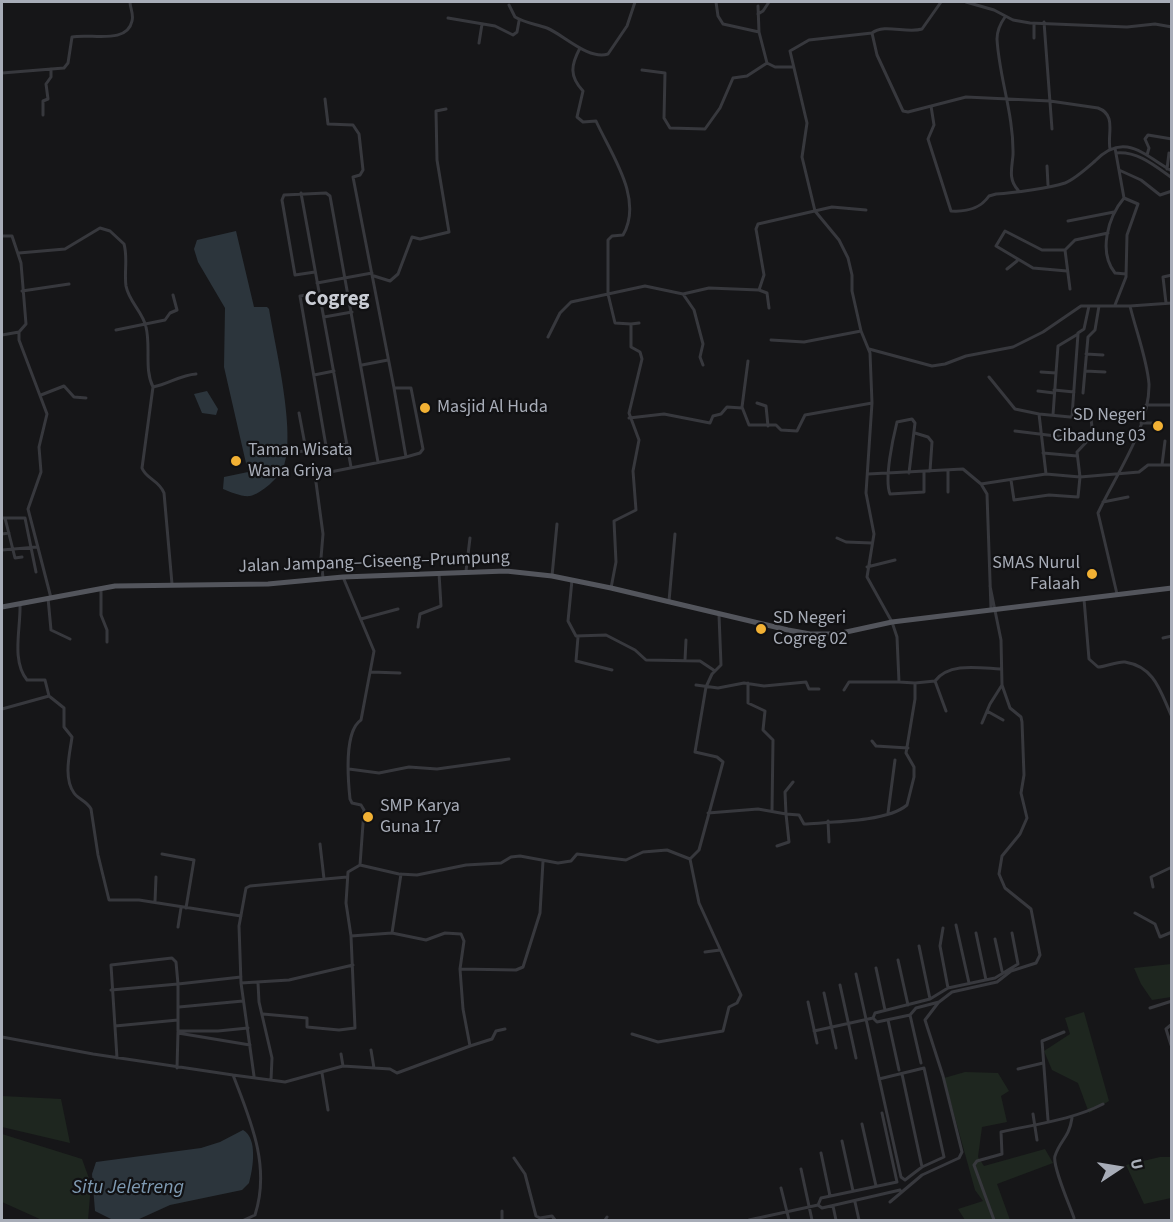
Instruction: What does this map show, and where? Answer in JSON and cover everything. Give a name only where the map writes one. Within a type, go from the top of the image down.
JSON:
[{"type":"main road","name":"Jalan Jampang–Ciseeng–Prumpung","points":[[2,607],[101,588],[172,584],[268,584],[323,578],[506,571],[572,580],[719,615],[824,635],[892,622],[1172,588]]},
{"type":"street","points":[[2,73],[67,66],[72,37],[124,33],[132,22],[130,2]]},
{"type":"street","points":[[509,5],[511,14],[519,20],[548,28],[580,48],[604,56],[608,54],[627,26],[635,2]]},
{"type":"street","points":[[716,2],[723,24],[759,32]]},
{"type":"street","points":[[758,14],[764,11],[769,2]]},
{"type":"street","points":[[899,682],[897,637],[892,622],[868,582],[867,567],[874,527],[867,499],[872,403],[869,349],[861,331],[852,291],[850,264],[839,240],[815,211],[802,157],[807,123],[790,49],[806,41],[872,33],[879,29],[906,32],[922,29],[940,2]]},
{"type":"street","points":[[966,2],[994,10],[1005,17],[1034,23],[1127,27],[1155,24],[1172,27]]},
{"type":"street","points":[[758,6],[759,32],[767,63],[775,67],[793,67]]},
{"type":"street","points":[[1005,17],[999,26],[997,40],[1008,98],[1013,152],[1010,170],[1018,190]]},
{"type":"street","points":[[448,18],[499,28],[513,35],[517,32],[519,20]]},
{"type":"street","points":[[1044,22],[1052,129]]},
{"type":"street","points":[[1034,23],[1034,38]]},
{"type":"street","points":[[479,43],[482,24]]},
{"type":"street","points":[[872,33],[877,55],[903,111],[966,98],[1050,101],[1104,111],[1111,127],[1108,136],[1110,149]]},
{"type":"street","points":[[580,48],[572,65],[575,82],[583,91],[577,117],[580,121],[596,121],[623,178],[628,196],[627,228],[623,235],[612,236],[608,240],[608,294],[615,323],[639,323]]},
{"type":"street","points":[[642,70],[665,73],[664,118],[670,128],[705,129],[720,108],[733,78],[750,75],[767,63]]},
{"type":"street","points":[[43,115],[43,101],[48,99],[46,84],[51,77],[51,69]]},
{"type":"street","points":[[325,99],[328,124],[353,125],[359,134],[363,170],[360,175],[353,177],[353,184],[363,221],[406,457]]},
{"type":"street","points":[[931,106],[934,125],[928,138],[951,211],[977,208],[984,205],[989,196],[1068,182],[1115,147],[1130,147],[1172,171]]},
{"type":"street","points":[[318,283],[373,274],[383,280],[393,279],[398,274],[412,237],[420,239],[449,232],[435,146],[436,111],[446,109]]},
{"type":"street","points":[[1147,155],[1149,148],[1145,139],[1148,135],[1172,140]]},
{"type":"street","points":[[1115,147],[1124,198],[1114,212],[1108,233],[1107,255],[1115,273],[1126,274]]},
{"type":"street","points":[[1116,153],[1127,152],[1151,163],[1172,178]]},
{"type":"street","points":[[1167,169],[1169,153]]},
{"type":"street","points":[[1047,166],[1048,185]]},
{"type":"street","points":[[1119,170],[1141,180],[1160,195],[1172,191]]},
{"type":"street","points":[[302,193],[351,467]]},
{"type":"street","points":[[315,272],[296,274],[282,200],[284,195],[302,193],[330,196],[378,462]]},
{"type":"street","points":[[1115,305],[1126,274],[1127,235],[1138,204],[1124,198]]},
{"type":"street","points":[[759,290],[764,275],[756,229],[758,224],[839,207],[866,210]]},
{"type":"street","points":[[1068,221],[1114,212]]},
{"type":"street","points":[[19,253],[65,249],[95,229],[110,231],[124,244],[126,286],[146,326],[149,352],[148,377],[153,387],[142,468],[144,473],[161,485],[164,493],[172,584]]},
{"type":"street","points":[[1067,271],[1044,270],[1017,261],[996,246],[1005,231],[1042,250],[1065,250],[1076,240],[1108,233]]},
{"type":"street","points":[[2,236],[12,236],[19,253],[26,324],[20,332],[19,340],[47,414],[39,447],[41,472],[28,509],[50,598],[51,630],[70,639]]},
{"type":"street","points":[[1065,250],[1070,289]]},
{"type":"street","points":[[1007,269],[1017,261]]},
{"type":"street","points":[[1166,303],[1163,278],[1172,275]]},
{"type":"street","points":[[22,291],[69,284]]},
{"type":"street","points":[[548,337],[560,313],[572,302],[645,286],[683,294],[709,288],[759,290],[767,293],[769,308]]},
{"type":"street","points":[[319,293],[300,296],[326,446]]},
{"type":"street","points":[[683,294],[694,310],[703,344],[700,357],[703,365]]},
{"type":"street","points":[[116,330],[146,326],[165,320],[170,313],[177,311],[173,295]]},
{"type":"street","points":[[869,349],[932,366],[966,356],[1013,347],[1043,332],[1081,306],[1172,303]]},
{"type":"street","points":[[1053,415],[1058,346],[1084,329],[1089,306]]},
{"type":"street","points":[[1083,393],[1088,337],[1095,330],[1099,306]]},
{"type":"street","points":[[1117,594],[1098,513],[1119,473],[1141,423],[1146,405],[1148,378],[1130,306]]},
{"type":"street","points":[[324,317],[352,312]]},
{"type":"street","points":[[610,588],[616,562],[614,523],[619,517],[636,510],[633,471],[639,440],[629,418],[642,359],[640,352],[631,346],[630,324]]},
{"type":"street","points":[[771,340],[804,342],[861,331]]},
{"type":"street","points":[[2,334],[20,332]]},
{"type":"street","points":[[1072,416],[1078,334]]},
{"type":"street","points":[[1086,354],[1103,355]]},
{"type":"street","points":[[362,365],[388,360]]},
{"type":"street","points":[[748,361],[742,408],[748,425],[797,431],[805,415],[872,403]]},
{"type":"street","points":[[314,375],[334,371]]},
{"type":"street","points":[[1085,371],[1105,372]]},
{"type":"street","points":[[1041,372],[1056,373]]},
{"type":"street","points":[[153,387],[165,385],[179,377],[196,374]]},
{"type":"street","points":[[989,377],[1015,409],[1039,414],[1091,419],[1094,433],[1078,449],[1080,477],[1078,497],[1049,495],[1014,500],[1011,480]]},
{"type":"street","points":[[41,395],[64,386],[74,397],[87,398]]},
{"type":"street","points":[[323,578],[321,558],[323,534],[315,477],[420,453],[423,446],[411,388],[394,388]]},
{"type":"street","points":[[1038,391],[1074,392]]},
{"type":"street","points":[[756,403],[766,406],[768,426]]},
{"type":"street","points":[[1146,405],[1171,405]]},
{"type":"street","points":[[629,418],[664,414],[710,423],[713,416],[722,414],[726,407],[742,408]]},
{"type":"street","points":[[299,413],[306,450]]},
{"type":"street","points":[[1039,414],[1046,474]]},
{"type":"street","points":[[909,472],[912,436],[915,433],[912,419],[897,422],[889,473],[890,495],[924,492],[924,472]]},
{"type":"street","points":[[1141,423],[1154,423]]},
{"type":"street","points":[[1015,431],[1088,440]]},
{"type":"street","points":[[915,433],[928,437],[932,441],[930,471]]},
{"type":"street","points":[[1162,465],[1165,441]]},
{"type":"street","points":[[297,452],[346,444]]},
{"type":"street","points":[[1042,453],[1077,456]]},
{"type":"street","points":[[981,484],[1046,474],[1080,477],[1139,472],[1143,471],[1146,465],[1172,465]]},
{"type":"street","points":[[868,474],[966,470],[981,484],[988,498],[990,586],[1001,639],[1000,669],[1002,685],[1010,708],[1021,717],[1022,722],[1024,775],[1021,793],[1027,818],[1020,834],[1002,856],[999,874],[1005,888],[1031,909],[1040,955],[1036,963],[1011,971],[997,982],[952,992],[939,1002],[925,1020],[943,1076],[962,1152],[959,1158],[936,1167],[902,1190],[890,1202]]},
{"type":"street","points":[[948,471],[948,492]]},
{"type":"street","points":[[1103,502],[1128,497]]},
{"type":"street","points":[[22,557],[15,558],[3,518],[24,516],[36,572]]},
{"type":"street","points":[[552,576],[557,524]]},
{"type":"street","points":[[2,534],[9,533]]},
{"type":"street","points":[[668,603],[675,534]]},
{"type":"street","points":[[466,571],[470,538]]},
{"type":"street","points":[[837,538],[846,542],[872,543]]},
{"type":"street","points":[[2,550],[37,547]]},
{"type":"street","points":[[867,567],[895,560]]},
{"type":"street","points":[[418,627],[420,614],[441,606],[439,572]]},
{"type":"street","points":[[343,577],[373,647],[371,672],[361,720],[356,723],[351,737],[349,769],[351,801],[361,805],[364,810],[360,865]]},
{"type":"street","points":[[572,580],[568,621],[570,628],[578,637],[576,661],[612,670]]},
{"type":"street","points":[[101,588],[101,615],[107,642]]},
{"type":"street","points":[[1084,599],[1089,659],[1098,667],[1125,662],[1144,670],[1160,684],[1172,717]]},
{"type":"street","points":[[20,603],[21,628],[18,652],[23,674],[27,680],[45,680],[49,696],[64,708],[64,727],[72,736],[68,762],[71,786],[76,796],[91,809],[98,855],[109,899],[155,902],[240,916]]},
{"type":"street","points":[[362,619],[398,609]]},
{"type":"street","points":[[690,859],[699,850],[723,762],[717,757],[695,752],[706,687],[721,662],[719,615]]},
{"type":"street","points":[[578,637],[606,635],[635,650],[646,660],[685,660],[707,664],[715,671]]},
{"type":"street","points":[[1162,638],[1172,636]]},
{"type":"street","points":[[685,660],[686,640]]},
{"type":"street","points":[[844,690],[849,682],[915,683],[935,681],[942,674],[956,669],[1000,669]]},
{"type":"street","points":[[371,672],[400,674]]},
{"type":"street","points":[[935,681],[946,711]]},
{"type":"street","points":[[696,685],[706,687],[748,683],[764,686],[806,682],[809,690],[819,689]]},
{"type":"street","points":[[748,683],[748,703],[765,711],[763,730],[773,740],[772,811]]},
{"type":"street","points":[[708,813],[736,810],[772,811],[800,815],[804,824],[863,819],[905,807],[914,771],[906,754],[915,683]]},
{"type":"street","points":[[982,723],[1002,685]]},
{"type":"street","points":[[2,709],[49,696]]},
{"type":"street","points":[[987,711],[1003,720]]},
{"type":"street","points":[[872,741],[876,746],[908,748]]},
{"type":"street","points":[[349,769],[379,773],[409,767],[437,769],[509,759]]},
{"type":"street","points":[[888,813],[896,760]]},
{"type":"street","points":[[777,846],[789,842],[785,792],[793,782]]},
{"type":"street","points":[[828,821],[829,842]]},
{"type":"street","points":[[320,844],[324,879]]},
{"type":"street","points":[[263,1014],[307,1018],[307,1027],[355,1029],[351,936],[346,903],[349,870],[360,865],[401,874],[426,874],[457,866],[501,863],[511,856],[566,862],[571,861],[577,854],[626,861],[643,852],[667,850],[690,859]]},
{"type":"street","points":[[162,854],[194,860],[178,927]]},
{"type":"street","points":[[632,1034],[658,1042],[725,1029],[729,1007],[740,999],[741,991],[699,903],[690,859]]},
{"type":"street","points":[[460,969],[516,970],[523,967],[540,913],[543,861]]},
{"type":"street","points":[[1153,887],[1151,877],[1172,867]]},
{"type":"street","points":[[392,933],[401,874]]},
{"type":"street","points":[[155,902],[156,877]]},
{"type":"street","points":[[254,1076],[241,983],[240,916],[246,890],[250,886],[347,877]]},
{"type":"street","points":[[1135,913],[1155,924],[1160,938],[1172,932]]},
{"type":"street","points":[[956,926],[969,983]]},
{"type":"street","points":[[943,928],[940,946],[948,988]]},
{"type":"street","points":[[351,936],[392,933],[426,940],[445,933],[464,935],[460,969],[462,1000],[470,1046]]},
{"type":"street","points":[[976,933],[986,980]]},
{"type":"street","points":[[814,1030],[873,1018],[876,1013],[885,1010],[930,999],[948,988],[995,978],[1002,971],[1018,964],[1012,933]]},
{"type":"street","points":[[995,939],[1002,971]]},
{"type":"street","points":[[919,946],[930,999]]},
{"type":"street","points":[[705,952],[720,950]]},
{"type":"street","points":[[117,1058],[111,965],[170,958],[176,962],[178,984],[177,1068]]},
{"type":"street","points":[[898,960],[908,1005]]},
{"type":"street","points":[[241,983],[298,978],[353,965]]},
{"type":"street","points":[[876,968],[885,1010]]},
{"type":"street","points":[[856,974],[879,1079],[901,1177],[905,1180],[922,1167],[944,1157],[924,1068],[879,1079]]},
{"type":"street","points":[[111,990],[241,977]]},
{"type":"street","points":[[258,983],[259,1002],[272,1058],[271,1080]]},
{"type":"street","points":[[840,985],[856,1058]]},
{"type":"street","points":[[824,993],[836,1048]]},
{"type":"street","points":[[179,1007],[243,1001]]},
{"type":"street","points":[[1150,1008],[1172,1001]]},
{"type":"street","points":[[808,1002],[817,1043]]},
{"type":"street","points":[[873,1018],[877,1022],[910,1015],[916,1008],[939,1002]]},
{"type":"street","points":[[915,1003],[916,1008]]},
{"type":"street","points":[[910,1015],[921,1064]]},
{"type":"street","points":[[115,1026],[178,1020]]},
{"type":"street","points":[[888,1020],[899,1070]]},
{"type":"street","points":[[1171,1045],[1166,1029],[1172,1024]]},
{"type":"street","points":[[178,1032],[248,1028]]},
{"type":"street","points":[[2,1037],[177,1068],[254,1076],[285,1082],[343,1066],[390,1069],[397,1073],[492,1039],[496,1031],[505,1029]]},
{"type":"street","points":[[178,1032],[249,1045]]},
{"type":"street","points":[[1048,1120],[1043,1041],[1064,1032]]},
{"type":"street","points":[[371,1050],[374,1068]]},
{"type":"street","points":[[341,1054],[343,1066]]},
{"type":"street","points":[[1018,1069],[1043,1063]]},
{"type":"street","points":[[322,1073],[328,1110]]},
{"type":"street","points":[[902,1074],[922,1167]]},
{"type":"street","points":[[233,1075],[255,1133],[260,1158],[259,1205],[255,1215],[244,1221]]},
{"type":"street","points":[[994,1221],[975,1168],[975,1162],[1002,1154],[1001,1132],[1048,1120],[1072,1118],[1103,1104]]},
{"type":"street","points":[[818,1205],[821,1198],[897,1182],[882,1113]]},
{"type":"street","points":[[1033,1114],[1037,1140]]},
{"type":"street","points":[[1072,1118],[1070,1133],[1057,1151],[1054,1161],[1074,1218]]},
{"type":"street","points":[[862,1124],[882,1194]]},
{"type":"street","points":[[842,1141],[853,1191]]},
{"type":"street","points":[[821,1153],[830,1196]]},
{"type":"street","points":[[514,1158],[525,1173],[536,1216],[540,1218],[552,1216],[555,1221]]},
{"type":"street","points":[[801,1169],[812,1221]]},
{"type":"street","points":[[782,1188],[789,1221]]},
{"type":"street","points":[[749,1221],[818,1205],[822,1208],[855,1202],[902,1190]]},
{"type":"street","points":[[855,1202],[859,1221]]},
{"type":"street","points":[[833,1206],[836,1221]]},
{"type":"street","points":[[502,1211],[502,1221]]},
{"type":"shaded area","points":[[1171,964],[1171,997],[1152,1000],[1134,968]]},
{"type":"shaded area","points":[[1084,1012],[1109,1101],[1089,1113],[1078,1083],[1052,1070],[1044,1051],[1070,1034],[1065,1018]]},
{"type":"shaded area","points":[[965,1072],[998,1073],[1009,1091],[1001,1096],[1007,1122],[982,1127],[978,1157],[984,1166],[1045,1149],[1053,1163],[997,1184],[1010,1220],[965,1220],[958,1209],[983,1201],[975,1190],[944,1078]]},
{"type":"shaded area","points":[[2,1096],[61,1099],[70,1143],[2,1127]]},
{"type":"shaded area","points":[[2,1134],[82,1159],[91,1184],[88,1220],[42,1220],[2,1202]]},
{"type":"shaded area","points":[[1160,1157],[1171,1157],[1171,1198],[1144,1204],[1126,1165]]},
{"type":"water","points":[[236,231],[254,307],[269,309],[288,432],[287,451],[282,470],[265,489],[250,496],[223,489],[224,477],[248,472],[224,367],[225,308],[198,262],[194,249],[197,240]]},
{"type":"water","points":[[207,391],[218,409],[216,415],[202,413],[194,394]]},
{"type":"water","name":"Situ Jeletreng","points":[[243,1130],[251,1140],[253,1154],[249,1183],[242,1190],[170,1205],[137,1220],[113,1220],[95,1211],[92,1174],[96,1162],[201,1148],[220,1142]]},
{"type":"place","name":"Masjid Al Huda","points":[[425,408]]},
{"type":"place","name":"SD Negeri Cibadung 03","points":[[1158,426]]},
{"type":"place","name":"Taman Wisata Wana Griya","points":[[236,461]]},
{"type":"place","name":"SMAS Nurul Falaah","points":[[1092,574]]},
{"type":"place","name":"SD Negeri Cogreg 02","points":[[761,629]]},
{"type":"place","name":"SMP Karya Guna 17","points":[[368,817]]},
{"type":"district","name":"Cogreg","points":[[337,300]]}]
